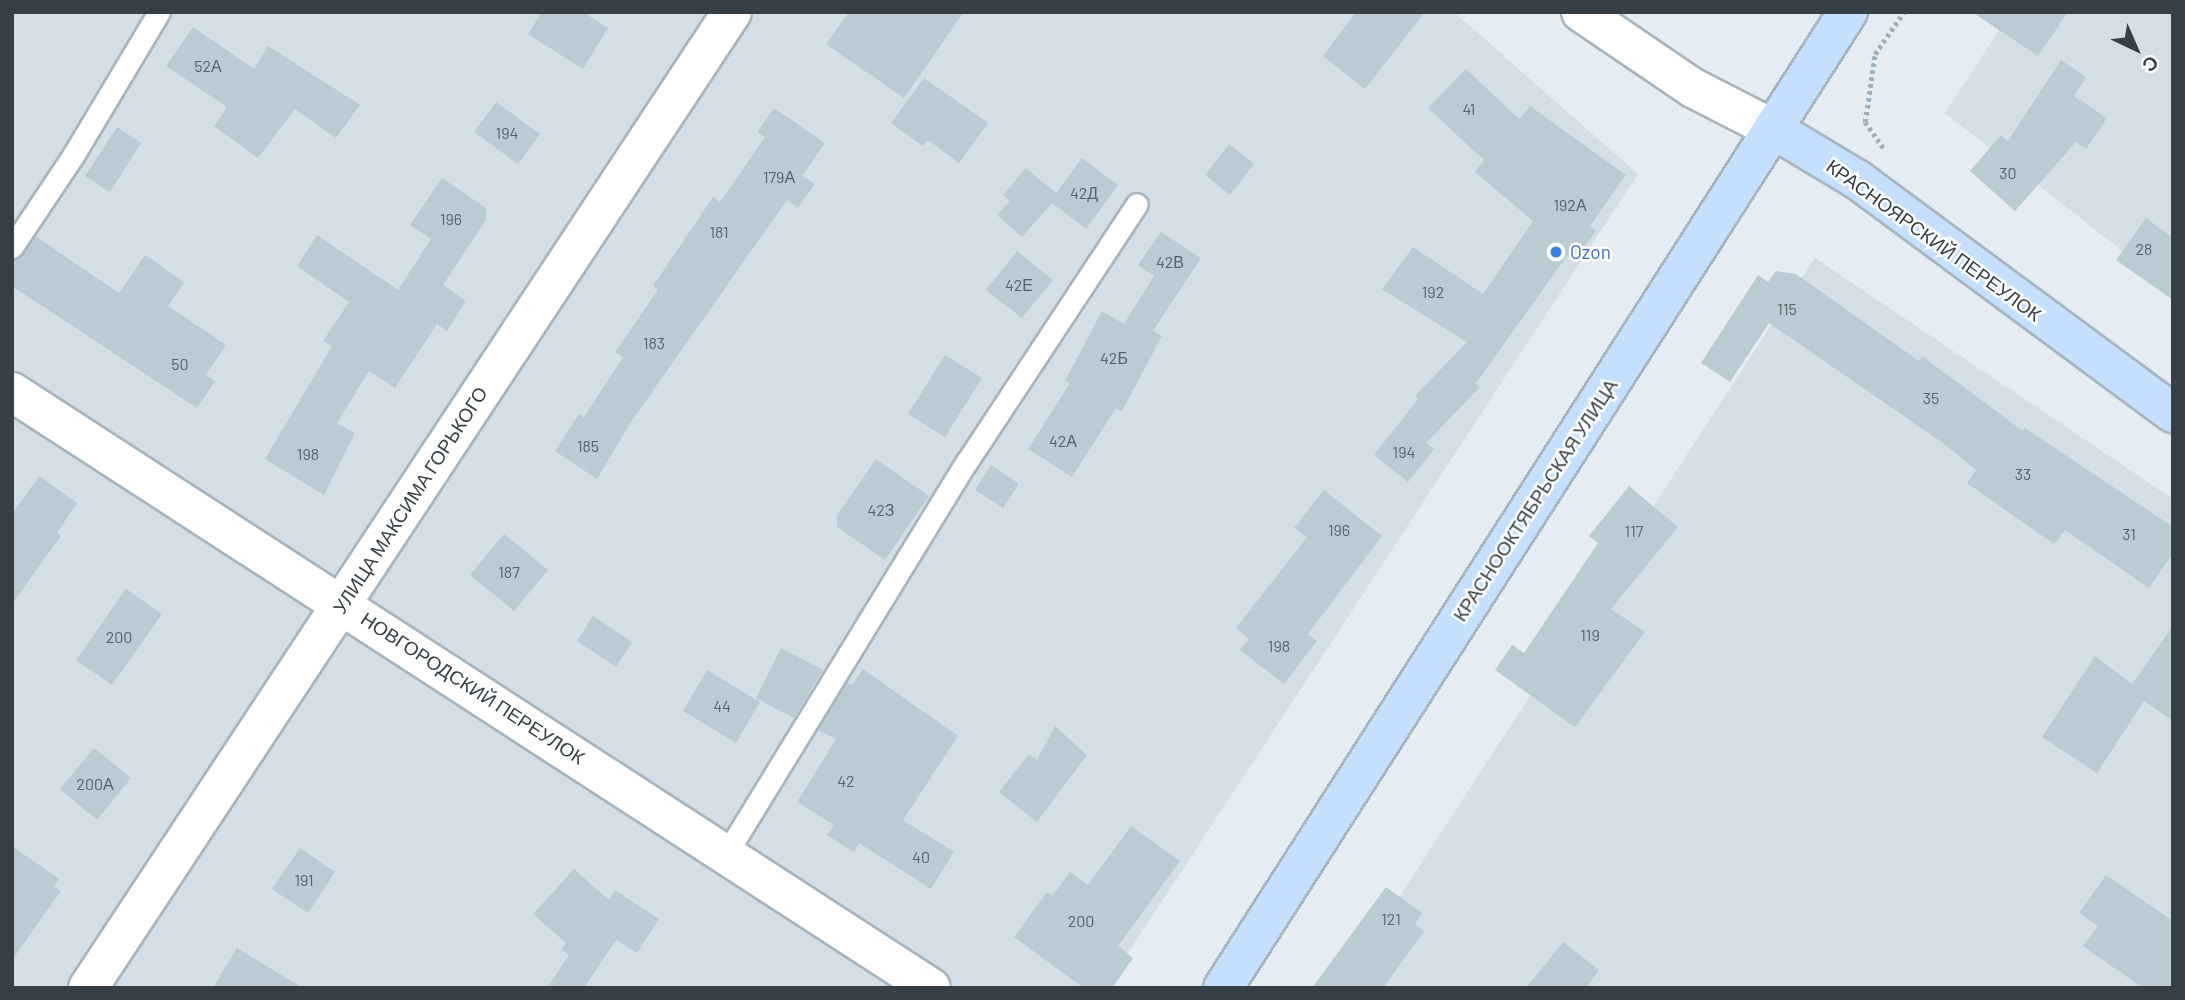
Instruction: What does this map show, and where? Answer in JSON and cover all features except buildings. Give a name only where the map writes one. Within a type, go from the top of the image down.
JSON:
[{"type":"main road","name":"КРАСНООКТЯБРЬСКАЯ УЛИЦА","points":[[1223,988],[1848,12]]},
{"type":"main road","name":"КРАСНОЯРСКИЙ ПЕРЕУЛОК","points":[[1773,129],[1858,180],[2173,413]]},
{"type":"street","name":"УЛИЦА МАКСИМА ГОРЬКОГО","points":[[88,988],[732,12]]},
{"type":"street","name":"КРАСНОЯРСКИЙ ПЕРЕУЛОК","points":[[1581,12],[1693,88],[1773,129]]},
{"type":"street","name":"НОВГОРОДСКИЙ ПЕРЕУЛОК","points":[[12,392],[342,603],[931,988]]},
{"type":"lane","points":[[12,247],[159,12]]},
{"type":"lane","points":[[726,854],[966,463],[1137,204]]},
{"type":"path","points":[[1886,152],[1865,122],[1875,54],[1904,12]]},
{"type":"shaded area","points":[[12,12],[1454,12],[1638,174],[1105,988],[12,988]]},
{"type":"shaded area","points":[[2011,12],[2173,12],[2173,290],[1945,113]]},
{"type":"shaded area","points":[[1815,258],[2173,499],[2173,988],[1340,988]]},
{"type":"place","name":"Ozon","points":[[1556,252]]}]
